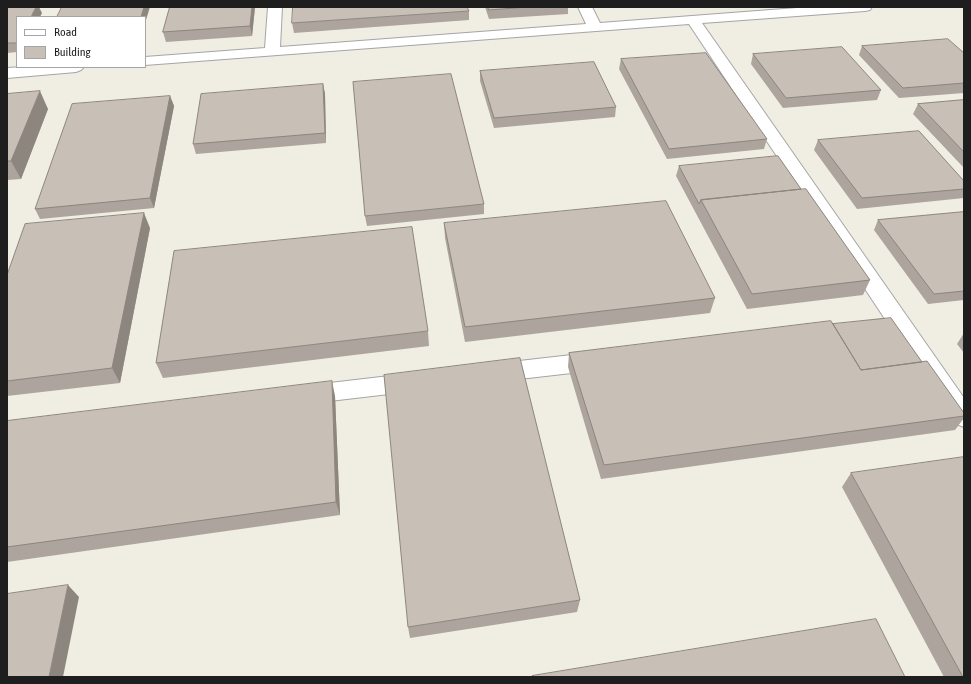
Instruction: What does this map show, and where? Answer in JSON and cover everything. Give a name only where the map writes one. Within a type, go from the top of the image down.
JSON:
[{"type":"street","points":[[272,51],[275,7]]},
{"type":"street","points":[[585,7],[595,27]]},
{"type":"street","points":[[146,61],[865,7]]},
{"type":"street","points":[[692,20],[964,417]]},
{"type":"street","points":[[7,72],[62,68]]},
{"type":"street","points":[[846,332],[901,325]]},
{"type":"street","points":[[474,375],[616,359]]},
{"type":"street","points":[[284,398],[434,380]]},
{"type":"building","points":[[7,7],[36,7],[32,16],[16,16],[16,43],[7,43]]},
{"type":"building","points":[[62,7],[144,7],[141,16],[58,16]]},
{"type":"building","points":[[170,7],[252,7],[250,26],[163,32]]},
{"type":"building","points":[[293,7],[467,7],[469,11],[292,23]]},
{"type":"building","points":[[488,7],[528,7],[489,10]]},
{"type":"building","points":[[948,39],[964,53],[964,83],[903,88],[862,46]]},
{"type":"building","points":[[842,47],[881,90],[786,98],[753,54]]},
{"type":"building","points":[[706,53],[767,139],[669,149],[621,59]]},
{"type":"building","points":[[594,62],[616,107],[494,118],[480,71]]},
{"type":"building","points":[[451,74],[484,204],[365,216],[353,82]]},
{"type":"building","points":[[323,84],[325,133],[193,144],[201,94]]},
{"type":"building","points":[[40,91],[11,161],[7,161],[7,94]]},
{"type":"building","points":[[170,96],[150,198],[35,209],[72,104]]},
{"type":"building","points":[[964,100],[964,152],[918,104]]},
{"type":"building","points":[[919,131],[964,181],[964,189],[862,198],[818,140]]},
{"type":"building","points":[[778,156],[801,189],[701,200],[699,204],[679,166]]},
{"type":"building","points":[[806,189],[870,280],[752,294],[701,200]]},
{"type":"building","points":[[666,201],[715,298],[465,327],[444,223]]},
{"type":"building","points":[[964,212],[964,291],[934,294],[878,220]]},
{"type":"building","points":[[144,213],[112,368],[7,381],[7,275],[25,224]]},
{"type":"building","points":[[412,227],[428,331],[156,363],[174,251]]},
{"type":"building","points":[[891,318],[922,362],[861,370],[833,324]]},
{"type":"building","points":[[831,321],[861,370],[927,361],[964,413],[964,416],[604,465],[569,353]]},
{"type":"building","points":[[520,358],[580,600],[408,627],[384,375]]},
{"type":"building","points":[[332,381],[336,502],[7,547],[7,421]]},
{"type":"building","points":[[964,457],[964,677],[963,677],[851,473]]},
{"type":"building","points":[[68,585],[49,677],[7,677],[7,594]]},
{"type":"building","points":[[876,619],[905,677],[532,677],[532,676]]}]
